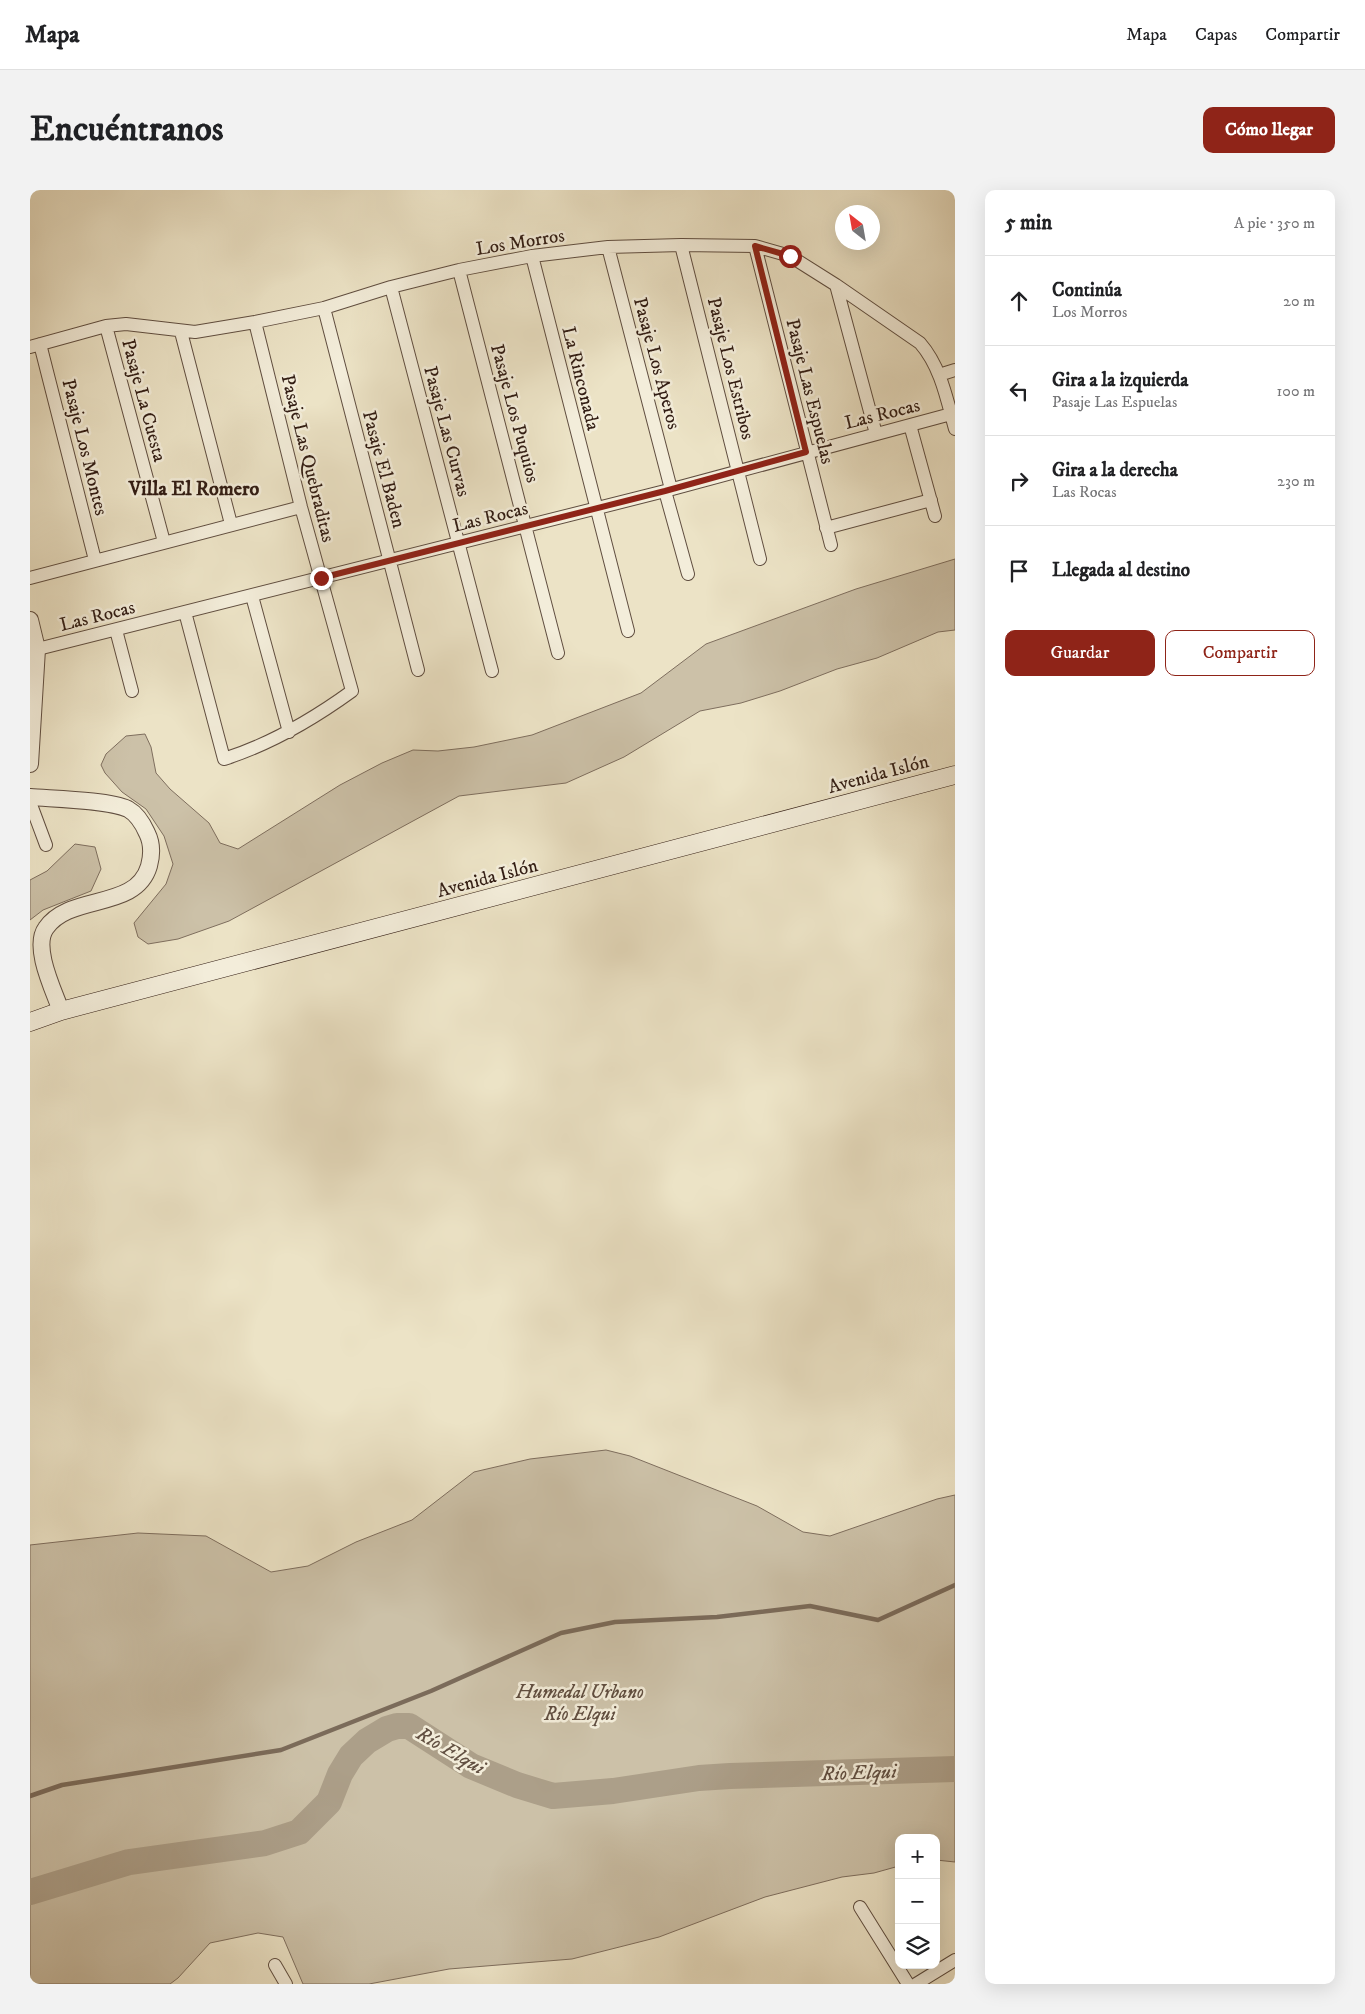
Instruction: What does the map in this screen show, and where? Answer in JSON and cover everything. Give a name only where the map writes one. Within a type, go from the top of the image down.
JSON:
[{"type":"main road","name":"Avenida Islón","points":[[30,1022],[61,1011],[955,774]]},
{"type":"street","name":"Los Morros","points":[[35,346],[106,326],[126,324],[181,332],[195,332],[255,322],[324,308],[391,287],[459,270],[532,256],[608,247],[680,245],[755,246],[790,256],[920,343],[930,354],[939,375],[955,429]]},
{"type":"street","name":"Pasaje Los Estribos","points":[[680,245],[760,559]]},
{"type":"street","name":"Pasaje Las Espuelas","points":[[755,246],[831,545]]},
{"type":"street","name":"Pasaje Los Aperos","points":[[608,247],[688,574]]},
{"type":"street","name":"La Rinconada","points":[[532,256],[628,631]]},
{"type":"street","name":"Pasaje Los Puquios","points":[[459,270],[558,653]]},
{"type":"street","points":[[836,285],[876,434]]},
{"type":"street","name":"Pasaje Las Curvas","points":[[391,287],[492,671]]},
{"type":"street","name":"Pasaje El Baden","points":[[324,308],[418,670]]},
{"type":"street","name":"Pasaje Las Quebraditas","points":[[185,612],[224,759],[289,732],[322,713],[352,691],[301,507],[255,322]]},
{"type":"street","name":"Pasaje La Cuesta","points":[[106,326],[164,542]]},
{"type":"street","points":[[181,332],[231,524]]},
{"type":"street","name":"Pasaje Los Montes","points":[[35,346],[95,560]]},
{"type":"street","points":[[939,375],[955,370]]},
{"type":"street","name":"Las Rocas","points":[[34,650],[668,490],[951,414]]},
{"type":"street","points":[[910,425],[935,516]]},
{"type":"street","points":[[826,528],[930,500]]},
{"type":"street","points":[[30,578],[301,507]]},
{"type":"street","points":[[252,596],[289,732]]},
{"type":"street","points":[[30,620],[34,650],[30,764]]},
{"type":"street","points":[[116,630],[132,691]]},
{"type":"street","points":[[30,797],[99,803],[129,810],[140,819],[148,833],[151,847],[146,876],[138,886],[70,910],[55,918],[45,928],[41,939],[41,950],[61,1011]]},
{"type":"street","points":[[30,802],[46,845]]},
{"type":"street","points":[[860,1907],[908,1984]]},
{"type":"street","points":[[916,1984],[955,1960]]},
{"type":"street","points":[[276,1965],[286,1984]]},
{"type":"green space","points":[[955,559],[955,630],[938,632],[877,658],[837,669],[780,691],[741,703],[700,711],[624,757],[566,783],[459,796],[229,921],[178,939],[148,944],[138,937],[134,923],[166,884],[173,864],[164,836],[146,809],[122,792],[105,773],[101,765],[106,754],[126,736],[145,734],[151,747],[156,773],[170,789],[209,823],[220,843],[238,849],[340,785],[382,763],[413,750],[438,751],[474,747],[532,735],[641,693],[706,644],[856,589]]},
{"type":"green space","points":[[75,844],[95,847],[101,869],[91,891],[43,910],[30,920],[30,880],[47,871]]},
{"type":"green space","name":"Humedal Urbano Río Elqui","points":[[606,1450],[630,1456],[757,1506],[803,1532],[830,1536],[937,1499],[955,1495],[955,1862],[940,1860],[940,1834],[895,1834],[895,1867],[874,1873],[842,1877],[765,1897],[659,1937],[572,1959],[449,1969],[369,1984],[303,1984],[283,1937],[258,1933],[210,1943],[178,1978],[170,1984],[30,1984],[30,1545],[138,1533],[206,1536],[271,1572],[308,1566],[356,1542],[412,1520],[474,1472],[530,1459]]},
{"type":"waterway","points":[[30,1796],[62,1785],[281,1750],[431,1691],[561,1633],[615,1622],[717,1617],[810,1606],[878,1620],[955,1585]]},
{"type":"waterway","name":"Río Elqui","points":[[30,1892],[129,1862],[265,1843],[299,1832],[329,1802],[340,1774],[351,1756],[367,1741],[387,1729],[397,1726],[409,1726],[471,1766],[517,1785],[553,1796],[613,1791],[699,1778],[955,1769]]},
{"type":"district","name":"Villa El Romero","points":[[194,488]]},
{"type":"route","points":[[321,578],[665,491],[806,452],[755,246],[790,256]]}]
